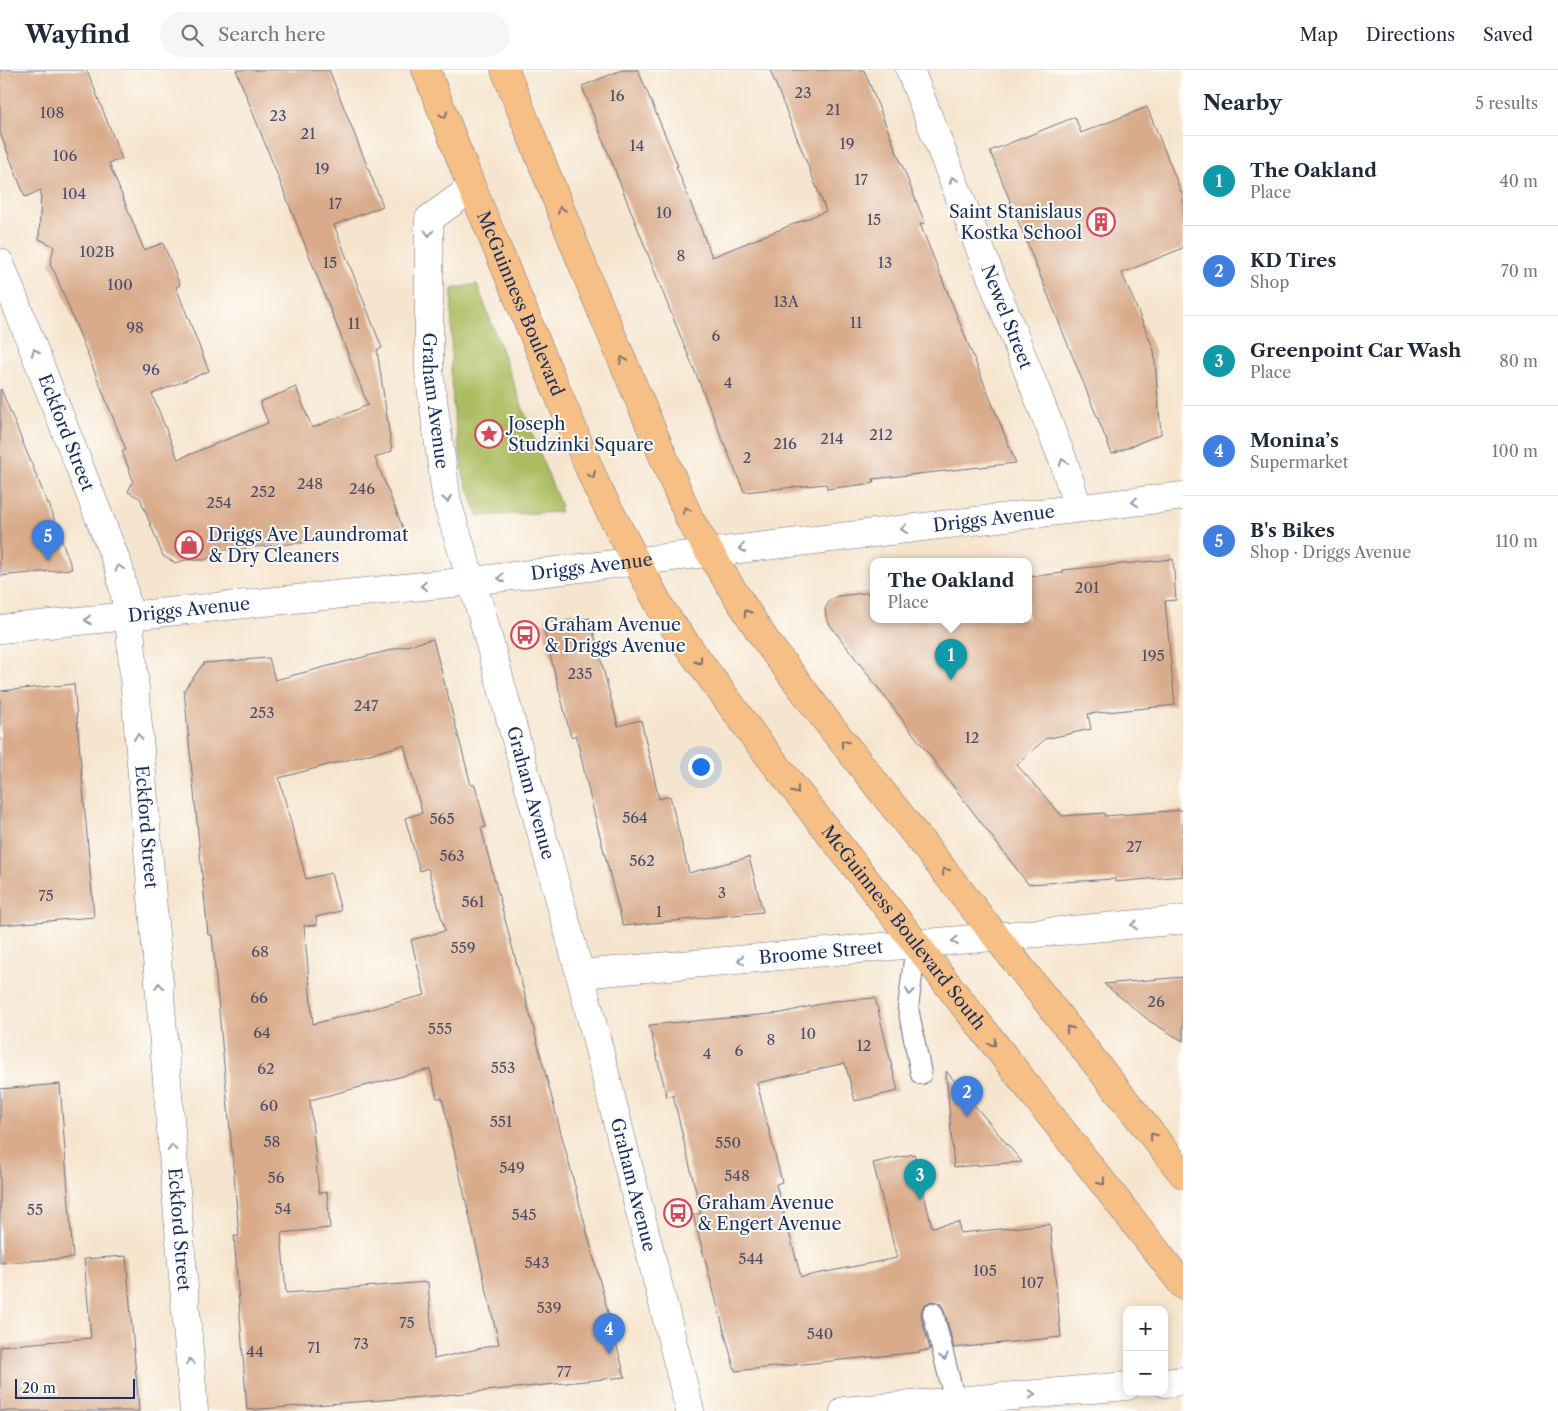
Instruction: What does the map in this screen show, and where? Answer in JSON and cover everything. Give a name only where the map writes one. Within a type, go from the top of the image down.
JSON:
[{"type":"main road","name":"McGuinness Boulevard","points":[[426,70],[472,188],[597,487],[636,561]]},
{"type":"main road","points":[[505,70],[591,286],[690,520],[732,589],[766,641],[1183,1174]]},
{"type":"main road","name":"McGuinness Boulevard South","points":[[636,561],[663,612],[752,735],[1183,1285]]},
{"type":"street","name":"Newel Street","points":[[910,70],[1064,463],[1078,508]]},
{"type":"street","name":"Graham Avenue","points":[[472,188],[429,219],[429,371],[447,502],[472,581],[580,974],[690,1411]]},
{"type":"street","name":"Eckford Street","points":[[0,263],[119,568],[129,616],[194,1411]]},
{"type":"street","name":"Driggs Avenue","points":[[0,629],[472,581],[1183,496]]},
{"type":"street","name":"Broome Street","points":[[580,974],[1183,920]]},
{"type":"street","points":[[1168,1383],[1183,1382]]},
{"type":"street","points":[[844,1411],[1123,1386]]},
{"type":"lane","points":[[916,944],[908,1008],[921,1074]]},
{"type":"lane","points":[[933,1313],[955,1401]]},
{"type":"green space","points":[[477,284],[540,455],[561,506],[559,507],[561,512],[478,516],[463,475],[453,406],[451,373],[452,289]]},
{"type":"building","points":[[0,70],[87,70],[122,159],[109,163],[144,250],[163,243],[180,285],[176,287],[209,371],[152,394],[178,459],[268,423],[260,402],[296,387],[312,428],[368,405],[236,70],[329,70],[383,206],[334,225],[382,348],[377,350],[392,451],[375,458],[405,533],[224,550],[205,560],[185,560],[175,563],[163,556],[140,498],[128,492],[133,480],[122,451],[126,450],[55,273],[50,265],[54,246],[39,239],[41,190],[25,197],[0,133]]},
{"type":"building","points":[[622,70],[638,70],[678,166],[676,166],[712,257],[826,211],[770,70],[864,70],[925,223],[920,224],[1016,463],[873,479],[874,483],[827,489],[826,484],[744,492],[582,86]]},
{"type":"building","name":"Saint Stanislaus Kostka School","points":[[1147,107],[1183,196],[1183,248],[1122,273],[1154,350],[1161,434],[1112,454],[990,151],[1075,117],[1081,133]]},
{"type":"building","points":[[1,389],[49,504],[72,569],[0,576]]},
{"type":"building","points":[[1173,559],[1176,600],[1165,601],[1175,705],[1088,714],[1091,729],[1045,739],[1017,765],[1062,816],[1104,813],[1105,816],[1183,810],[1183,876],[1115,882],[1115,879],[1028,884],[830,625],[826,617],[825,609],[830,600],[838,596],[870,592],[870,623],[1032,623],[1032,577],[1063,573],[1063,570]]},
{"type":"building","points":[[590,618],[618,726],[641,720],[659,799],[670,796],[689,873],[749,857],[763,912],[623,926],[576,735],[571,737],[542,623]]},
{"type":"building","points":[[433,639],[471,785],[475,785],[486,827],[481,828],[625,1377],[436,1396],[247,1410],[234,1236],[239,1236],[233,1163],[212,935],[208,935],[184,690],[204,663],[269,658],[275,680]],"holes":[[[404,745],[422,813],[405,818],[420,871],[428,868],[445,931],[411,940],[425,995],[313,1024],[304,926],[317,925],[316,917],[341,911],[331,873],[306,879],[279,778]],[[430,1069],[437,1098],[442,1098],[499,1344],[434,1359],[428,1282],[286,1293],[281,1233],[330,1228],[327,1192],[319,1193],[310,1100]]]},
{"type":"building","points":[[74,684],[94,917],[0,925],[0,691]]},
{"type":"building","points":[[1183,977],[1183,1041],[1151,1022],[1104,984]]},
{"type":"building","points":[[875,998],[898,1091],[855,1101],[845,1063],[757,1083],[782,1182],[776,1184],[801,1277],[897,1258],[873,1163],[914,1154],[932,1227],[959,1222],[960,1233],[1050,1224],[1061,1337],[954,1348],[944,1310],[941,1304],[931,1301],[924,1305],[921,1315],[930,1350],[735,1371],[693,1215],[701,1213],[673,1095],[667,1097],[649,1025],[782,1013],[833,1001]]},
{"type":"building","points":[[946,1071],[1022,1162],[954,1167]]},
{"type":"building","points":[[60,1084],[73,1258],[0,1263],[0,1089]]},
{"type":"building","points":[[126,1256],[139,1411],[0,1411],[0,1346],[91,1338],[84,1259]]},
{"type":"place","name":"Saint Stanislaus Kostka School","points":[[1101,222]]},
{"type":"place","name":"Joseph Studzinki Square","points":[[489,434]]},
{"type":"place","name":"Driggs Ave Laundromat & Dry Cleaners","points":[[189,545]]},
{"type":"place","name":"B's Bikes","points":[[48,561]]},
{"type":"place","name":"Graham Avenue & Driggs Avenue","points":[[525,635]]},
{"type":"place","name":"The Oakland","points":[[951,680]]},
{"type":"place","name":"KD Tires","points":[[967,1117]]},
{"type":"place","name":"Greenpoint Car Wash","points":[[920,1200]]},
{"type":"place","name":"Graham Avenue & Engert Avenue","points":[[678,1213]]},
{"type":"place","name":"Monina’s","points":[[609,1354]]}]
